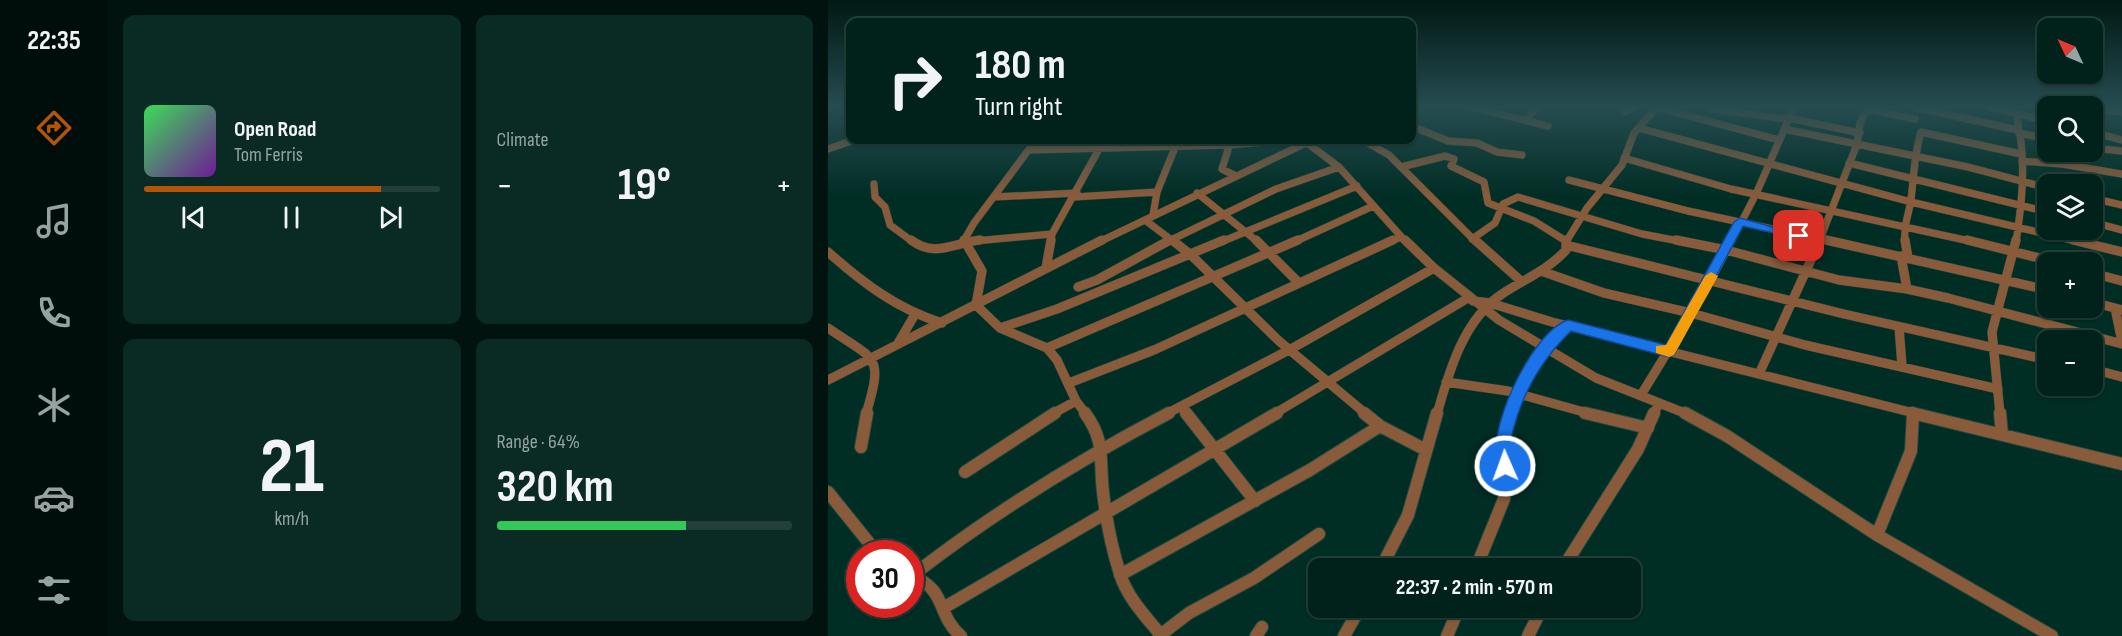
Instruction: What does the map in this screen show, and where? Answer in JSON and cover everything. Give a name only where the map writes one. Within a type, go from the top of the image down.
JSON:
[{"type":"street","points":[[1438,137],[1448,141],[1477,143],[1497,152],[1522,155]]},
{"type":"street","points":[[1386,558],[1408,515],[1446,382],[1468,330],[1487,307],[1521,281],[1556,262],[1566,250],[1566,243],[1582,217],[1624,158],[1632,137]]},
{"type":"street","points":[[1669,137],[1911,202],[2122,252]]},
{"type":"street","points":[[1766,137],[1779,140]]},
{"type":"street","points":[[1641,395],[1692,313],[1756,194],[1781,137]]},
{"type":"street","points":[[1821,137],[2037,186]]},
{"type":"street","points":[[1759,374],[1832,214],[1859,137]]},
{"type":"street","points":[[1907,289],[1903,228],[1911,202],[1914,156],[1920,137]]},
{"type":"street","points":[[1939,137],[2022,158],[2122,174]]},
{"type":"street","points":[[2002,434],[1992,332],[2022,206],[2020,182],[2022,158],[2019,137]]},
{"type":"street","points":[[828,149],[846,143]]},
{"type":"street","points":[[963,242],[1033,144]]},
{"type":"street","points":[[1029,150],[1091,144]]},
{"type":"street","points":[[1046,268],[1052,234],[1100,144]]},
{"type":"street","points":[[1149,218],[1177,144]]},
{"type":"street","points":[[1229,144],[1222,169],[1234,176]]},
{"type":"street","points":[[828,380],[1046,268],[1297,144]]},
{"type":"street","points":[[1310,144],[1339,167],[1401,237],[1470,299],[1487,307],[1545,348],[1596,378],[1683,412],[1727,436],[1877,535],[2052,636]]},
{"type":"street","points":[[1370,144],[1389,155],[1472,239],[1521,281]]},
{"type":"street","points":[[2103,149],[2122,151]]},
{"type":"street","points":[[1401,167],[1445,156],[1454,159],[1451,166],[1484,182],[1485,199],[1500,208],[1534,221],[1566,243],[1792,302],[2037,357]]},
{"type":"street","points":[[1624,158],[1705,183],[1832,214],[2037,257]]},
{"type":"street","points":[[1850,163],[2037,209]]},
{"type":"street","points":[[1078,287],[1097,280],[1171,238],[1225,212],[1297,180],[1339,167]]},
{"type":"street","points":[[1569,180],[1601,190],[1740,222],[2006,278],[2037,287]]},
{"type":"street","points":[[874,184],[874,197],[885,207],[886,218],[890,225],[914,244],[933,251],[963,242],[1052,234]]},
{"type":"street","points":[[1000,328],[1057,309],[1357,186]]},
{"type":"street","points":[[1197,193],[1225,212],[1247,231],[1298,282]]},
{"type":"street","points":[[994,197],[1157,196],[1172,205]]},
{"type":"street","points":[[1472,239],[1495,223],[1500,208],[1508,200],[1518,197],[1642,234],[1726,250],[1839,280],[1907,289],[2122,343],[2119,309],[2103,305]]},
{"type":"street","points":[[2103,201],[2122,205]]},
{"type":"street","points":[[1047,348],[1213,279],[1373,206]]},
{"type":"street","points":[[1149,218],[1191,255],[1279,341],[1380,426],[1426,450]]},
{"type":"street","points":[[2103,225],[2122,230]]},
{"type":"street","points":[[1069,383],[1148,355],[1298,282],[1401,237]]},
{"type":"street","points":[[963,242],[981,265],[984,276],[976,305]]},
{"type":"street","points":[[828,252],[853,276],[914,316],[942,323]]},
{"type":"street","points":[[924,566],[962,537],[1102,448],[1291,350],[1434,268]]},
{"type":"street","points":[[1541,271],[1604,293],[1692,313],[1775,337],[1998,389]]},
{"type":"street","points":[[2103,276],[2122,281],[2122,273]]},
{"type":"street","points":[[945,608],[1108,509],[1470,299]]},
{"type":"street","points":[[976,305],[1000,328],[1047,348],[1069,383],[1076,401],[1097,430],[1102,448],[1103,492],[1120,575],[1138,607],[1160,636],[1198,607],[1254,578],[1319,534]]},
{"type":"street","points":[[1487,307],[1568,325],[2122,464]]},
{"type":"street","points":[[897,345],[914,316]]},
{"type":"street","points":[[1480,558],[1504,499],[1507,478],[1502,444],[1508,419],[1518,394],[1545,348],[1568,325]]},
{"type":"street","points":[[1899,327],[1902,366]]},
{"type":"street","points":[[828,328],[872,358],[876,368],[875,385],[862,428],[861,447]]},
{"type":"street","points":[[2103,372],[2122,377]]},
{"type":"street","points":[[1446,382],[1488,387],[1648,428]]},
{"type":"street","points":[[965,472],[1046,418],[1076,401]]},
{"type":"street","points":[[1569,558],[1638,449],[1659,403]]},
{"type":"street","points":[[1182,408],[1255,501]]},
{"type":"street","points":[[1877,535],[1911,451],[1913,413]]},
{"type":"street","points":[[1120,575],[1255,501],[1380,426]]},
{"type":"street","points":[[828,492],[867,540]]},
{"type":"street","points":[[924,580],[929,582],[945,608],[948,622],[961,636]]},
{"type":"street","points":[[1344,636],[1354,618]]},
{"type":"street","points":[[1447,636],[1455,618]]},
{"type":"street","points":[[1528,636],[1537,618]]},
{"type":"slow traffic","points":[[1661,349],[1669,351],[1711,276]]},
{"type":"route","points":[[1505,466],[1502,444],[1519,390],[1545,348],[1568,325],[1669,351],[1704,292],[1740,222],[1799,236]]}]
